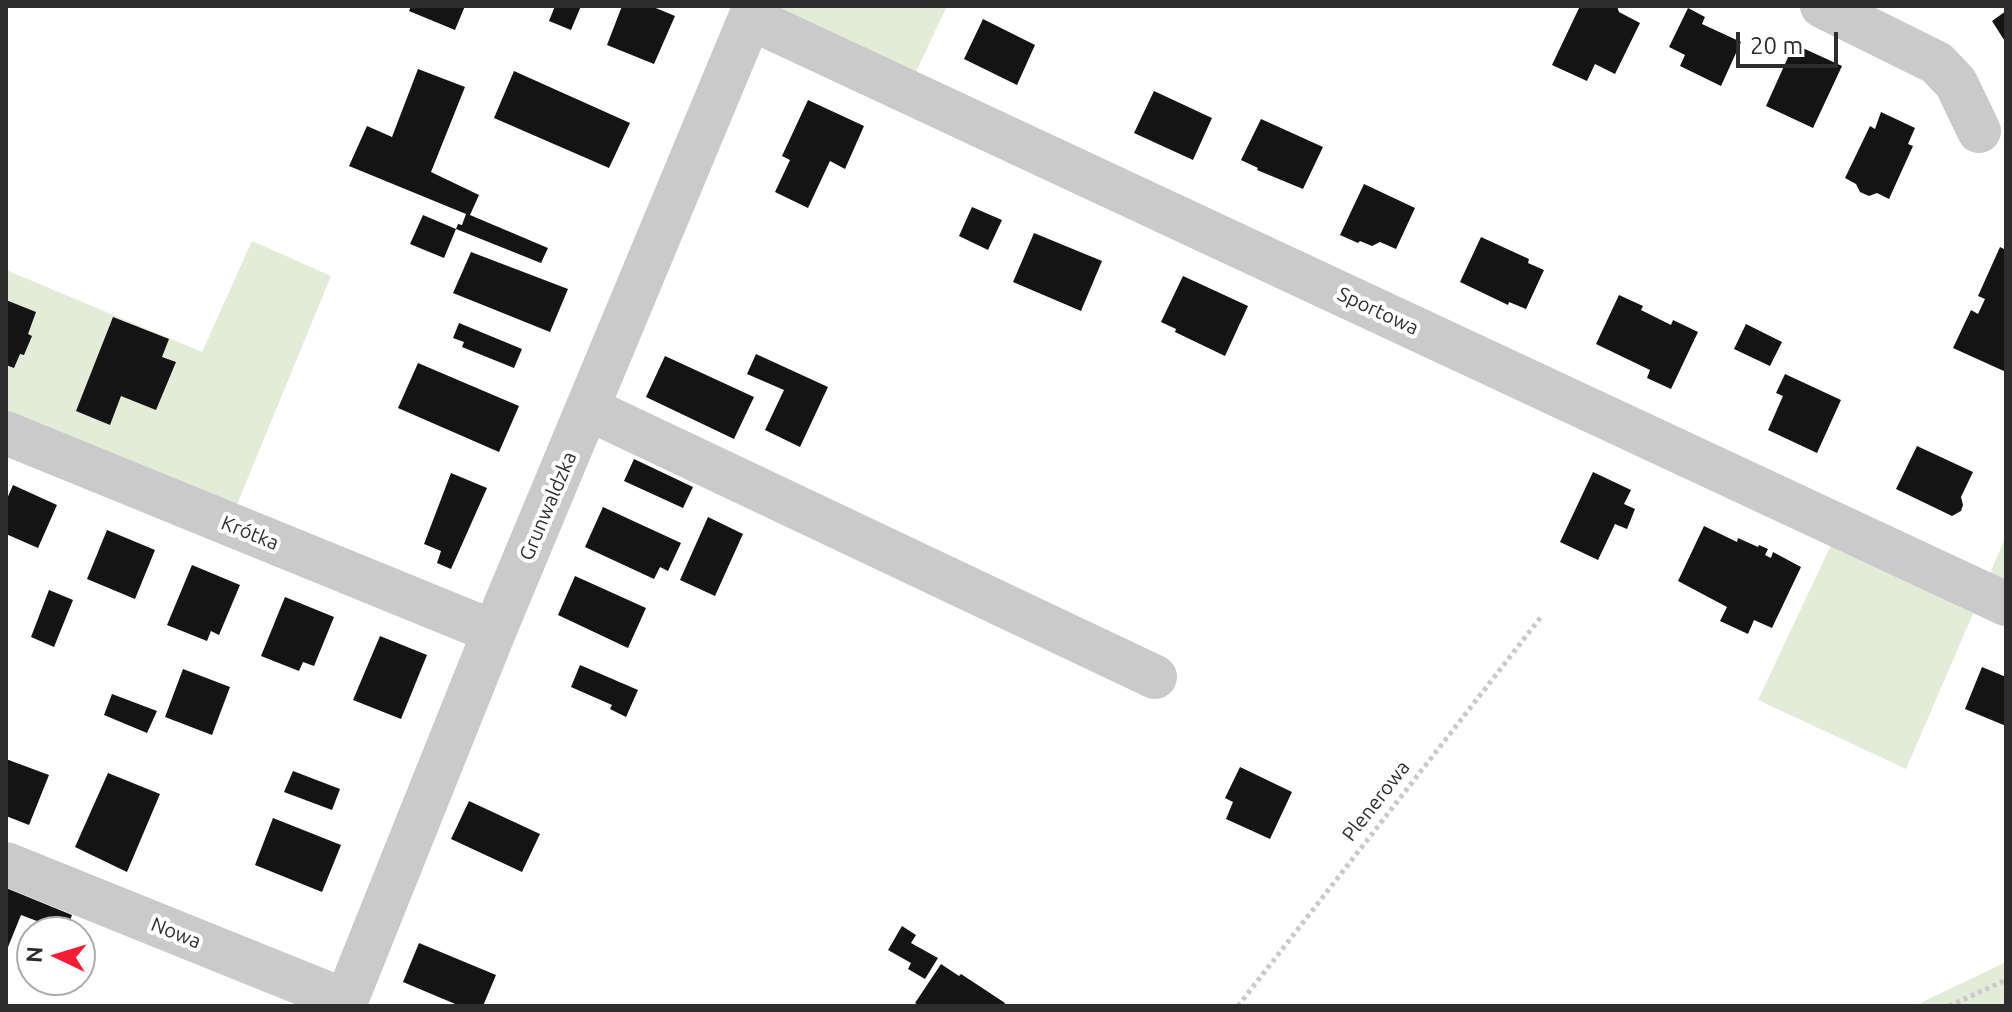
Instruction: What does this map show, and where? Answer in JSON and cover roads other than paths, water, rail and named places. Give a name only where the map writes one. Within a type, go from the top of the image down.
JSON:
[{"type":"street","points":[[1822,6],[1937,63],[1956,83],[1979,131]]},
{"type":"street","name":"Grunwaldzka","points":[[345,1004],[494,632],[752,12]]},
{"type":"street","name":"Sportowa","points":[[752,12],[2006,604]]},
{"type":"street","points":[[589,409],[1155,677]]},
{"type":"street","name":"Krótka","points":[[6,433],[494,632]]},
{"type":"street","name":"Nowa","points":[[6,864],[345,1004]]}]
